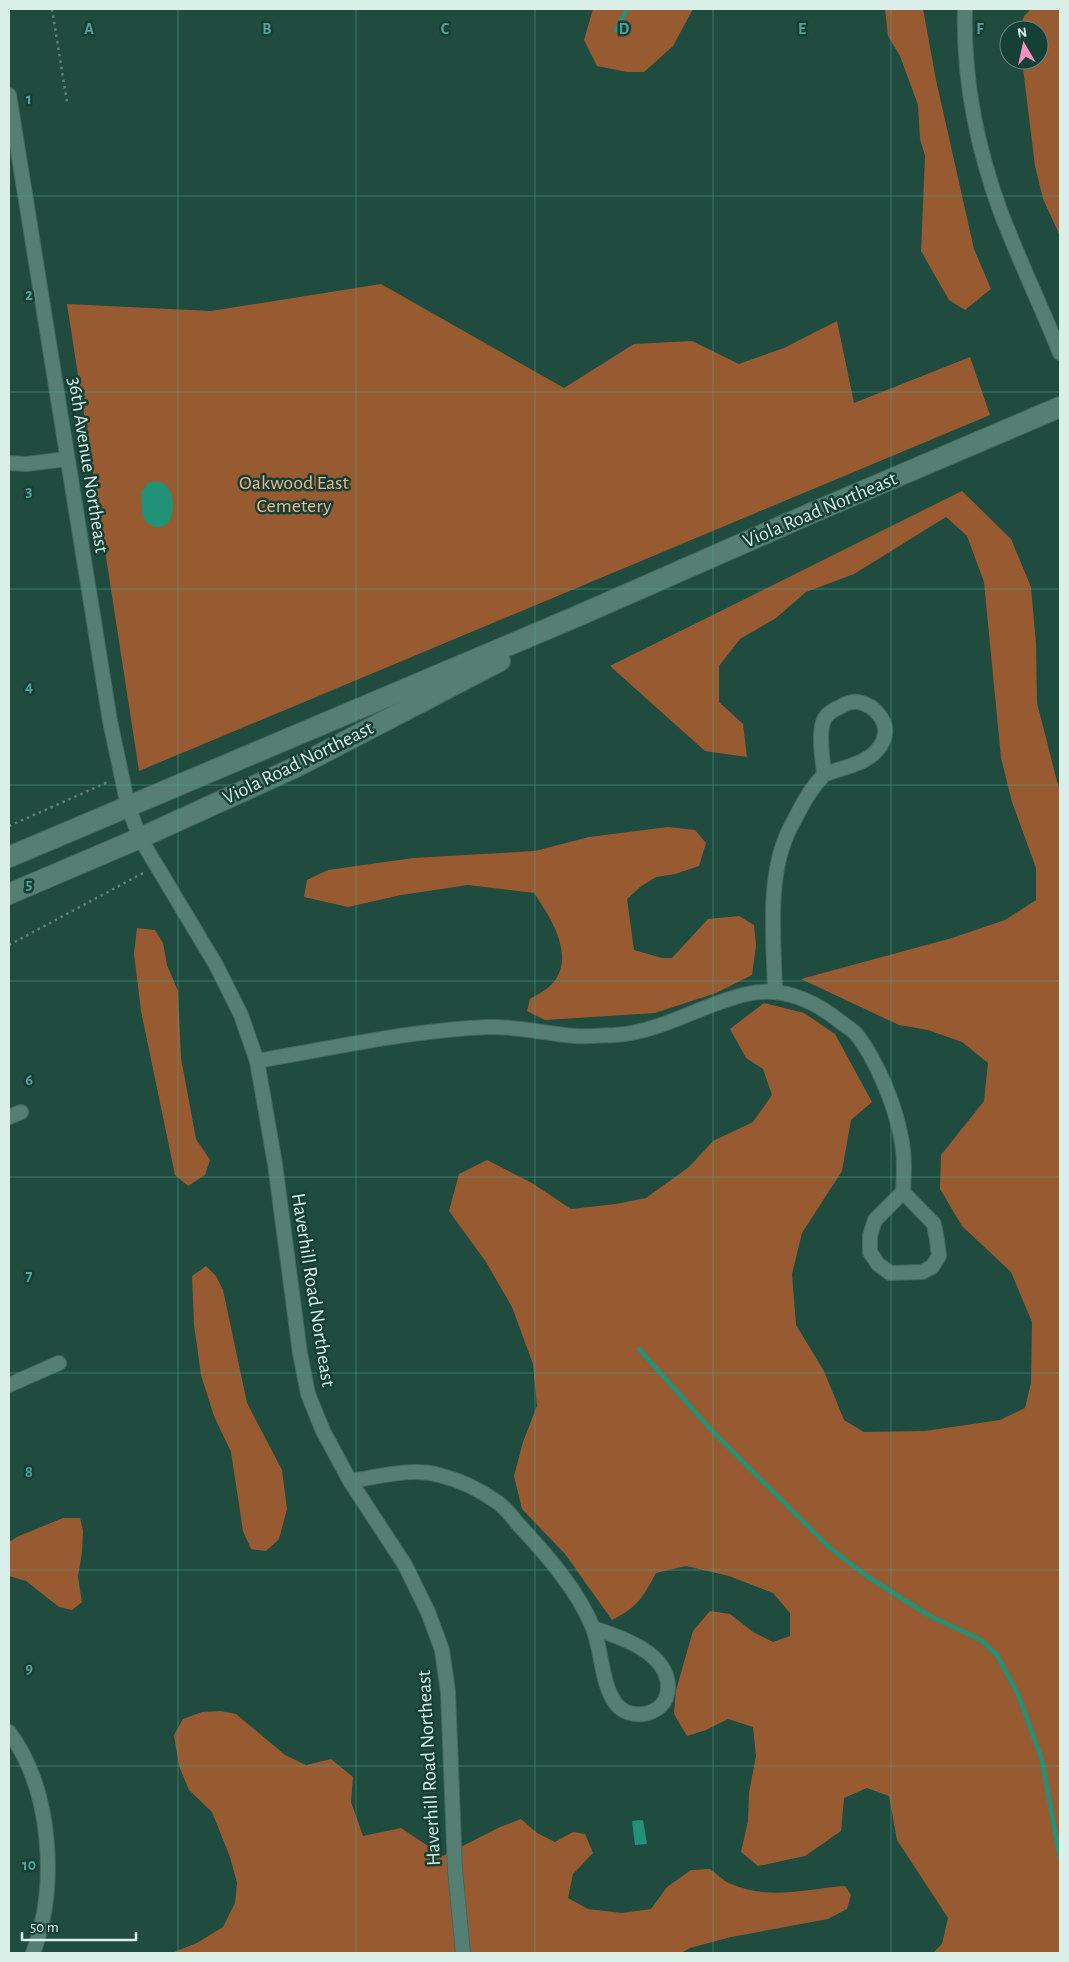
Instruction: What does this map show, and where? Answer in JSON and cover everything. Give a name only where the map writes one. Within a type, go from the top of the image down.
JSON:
[{"type":"main road","name":"Viola Road Northeast","points":[[9,858],[580,615],[1060,407]]},
{"type":"main road","name":"Viola Road Northeast","points":[[9,894],[140,838],[304,763],[508,656],[580,615]]},
{"type":"street","points":[[965,9],[966,62],[969,90],[991,182],[1002,214],[1060,353]]},
{"type":"street","name":"36th Avenue Northeast","points":[[9,95],[66,459],[110,721],[128,806],[140,838]]},
{"type":"street","points":[[9,463],[27,464],[66,459]]},
{"type":"street","points":[[775,991],[774,911],[777,871],[785,838],[804,802],[824,774],[865,760],[878,750],[884,738],[884,726],[880,714],[871,707],[857,702],[844,704],[824,718],[821,748],[824,774]]},
{"type":"street","name":"Haverhill Road Northeast","points":[[140,838],[216,965],[242,1015],[257,1061],[274,1164],[300,1353],[308,1394],[323,1431],[350,1481],[404,1566],[428,1612],[442,1650],[448,1692],[455,1870],[463,1953]]},
{"type":"street","points":[[257,1061],[437,1031],[491,1027],[576,1036],[618,1034],[653,1029],[747,994],[775,991],[804,999],[830,1013],[856,1034],[876,1067],[891,1103],[901,1137],[904,1162],[903,1192],[875,1220],[870,1236],[870,1252],[878,1264],[890,1273],[922,1272],[932,1267],[939,1256],[934,1224],[903,1192]]},
{"type":"street","points":[[9,1385],[60,1363]]},
{"type":"street","points":[[350,1481],[411,1472],[438,1474],[466,1483],[499,1503],[543,1552],[577,1599],[593,1628],[604,1672],[616,1704],[625,1712],[638,1715],[657,1710],[665,1702],[668,1690],[668,1678],[661,1664],[648,1653],[615,1636],[593,1628]]},
{"type":"street","points":[[9,1732],[27,1762],[36,1785],[46,1832],[46,1895],[33,1953]]},
{"type":"path","points":[[52,9],[68,102]]},
{"type":"path","points":[[9,826],[54,808],[121,776]]},
{"type":"path","points":[[9,945],[125,881],[157,866]]},
{"type":"green space","points":[[593,9],[693,9],[673,46],[644,72],[627,72],[597,66],[584,40]]},
{"type":"green space","points":[[885,9],[923,9],[936,80],[974,249],[991,289],[965,310],[949,300],[921,251],[925,156],[920,139],[918,105],[900,56],[888,36]]},
{"type":"green space","points":[[1031,9],[1060,9],[1060,236],[1043,199],[1035,166],[1023,70],[1049,70],[1049,20],[1023,20]]},
{"type":"green space","name":"Oakwood East Cemetery","points":[[381,284],[564,388],[634,344],[692,341],[739,364],[784,348],[837,321],[854,403],[970,357],[990,415],[139,771],[67,304],[211,311]]},
{"type":"green space","points":[[962,491],[1011,539],[1031,587],[1036,644],[1037,703],[1060,790],[1060,1953],[933,1953],[942,1944],[948,1918],[897,1840],[889,1796],[867,1788],[844,1798],[841,1831],[805,1856],[758,1866],[741,1852],[748,1821],[749,1793],[756,1756],[753,1727],[728,1719],[706,1730],[687,1736],[674,1714],[676,1690],[693,1631],[710,1611],[730,1614],[753,1632],[773,1642],[790,1636],[790,1613],[773,1593],[729,1576],[686,1566],[656,1573],[639,1601],[628,1611],[612,1620],[565,1554],[522,1509],[514,1476],[523,1442],[537,1406],[533,1364],[512,1307],[486,1262],[449,1211],[459,1174],[487,1160],[532,1183],[571,1209],[616,1204],[646,1198],[689,1167],[713,1141],[753,1122],[772,1095],[763,1069],[746,1058],[730,1029],[764,1003],[804,1013],[835,1034],[872,1102],[851,1120],[842,1171],[802,1233],[792,1274],[796,1325],[824,1371],[844,1420],[864,1432],[925,1431],[1000,1420],[1025,1408],[1031,1383],[1032,1322],[1011,1272],[962,1226],[940,1189],[941,1155],[984,1101],[988,1063],[962,1042],[928,1030],[899,1025],[801,979],[952,938],[1005,920],[1036,900],[1036,868],[1012,802],[1001,758],[984,582],[967,536],[946,517],[854,574],[806,592],[776,618],[740,639],[719,666],[719,702],[743,724],[747,757],[705,751],[610,666]]},
{"type":"green space","points":[[668,827],[695,830],[706,843],[699,866],[675,874],[656,877],[640,887],[627,899],[634,950],[662,958],[672,958],[708,919],[739,916],[754,925],[756,946],[752,975],[716,993],[655,1013],[545,1020],[527,1011],[530,999],[550,986],[558,975],[562,964],[562,951],[554,926],[534,893],[468,885],[401,895],[348,907],[304,897],[307,880],[328,870],[413,858],[535,851],[589,837]]},
{"type":"green space","points":[[137,928],[155,930],[163,943],[167,965],[178,991],[181,1058],[196,1139],[210,1160],[205,1175],[188,1186],[175,1175],[141,1011],[134,954]]},
{"type":"green space","points":[[206,1266],[216,1276],[223,1290],[247,1403],[282,1470],[287,1509],[279,1539],[266,1551],[251,1549],[243,1531],[231,1452],[214,1416],[201,1375],[194,1325],[192,1276]]},
{"type":"green space","points":[[63,1518],[80,1518],[83,1531],[78,1577],[82,1602],[72,1610],[59,1607],[26,1581],[9,1576],[9,1542]]},
{"type":"green space","points":[[221,1711],[236,1714],[285,1755],[306,1765],[331,1759],[353,1777],[351,1802],[363,1836],[401,1828],[443,1856],[500,1827],[521,1819],[537,1833],[555,1842],[573,1832],[585,1834],[593,1853],[573,1874],[568,1898],[588,1909],[622,1913],[651,1909],[667,1887],[691,1870],[710,1869],[729,1883],[772,1893],[845,1886],[851,1895],[847,1909],[828,1919],[731,1937],[690,1948],[681,1953],[174,1953],[197,1943],[223,1927],[235,1903],[237,1883],[230,1857],[212,1812],[189,1790],[179,1766],[174,1735],[183,1719],[202,1712]]},
{"type":"shaded area","points":[[149,482],[162,483],[172,495],[172,516],[167,524],[163,526],[151,526],[143,516],[141,492]]},
{"type":"shaded area","points":[[643,1820],[647,1844],[635,1845],[632,1821]]},
{"type":"waterway","points":[[616,30],[627,9]]},
{"type":"waterway","points":[[639,1349],[715,1434],[829,1547],[868,1577],[930,1616],[981,1640],[997,1655],[1018,1694],[1042,1760],[1060,1858]]}]
